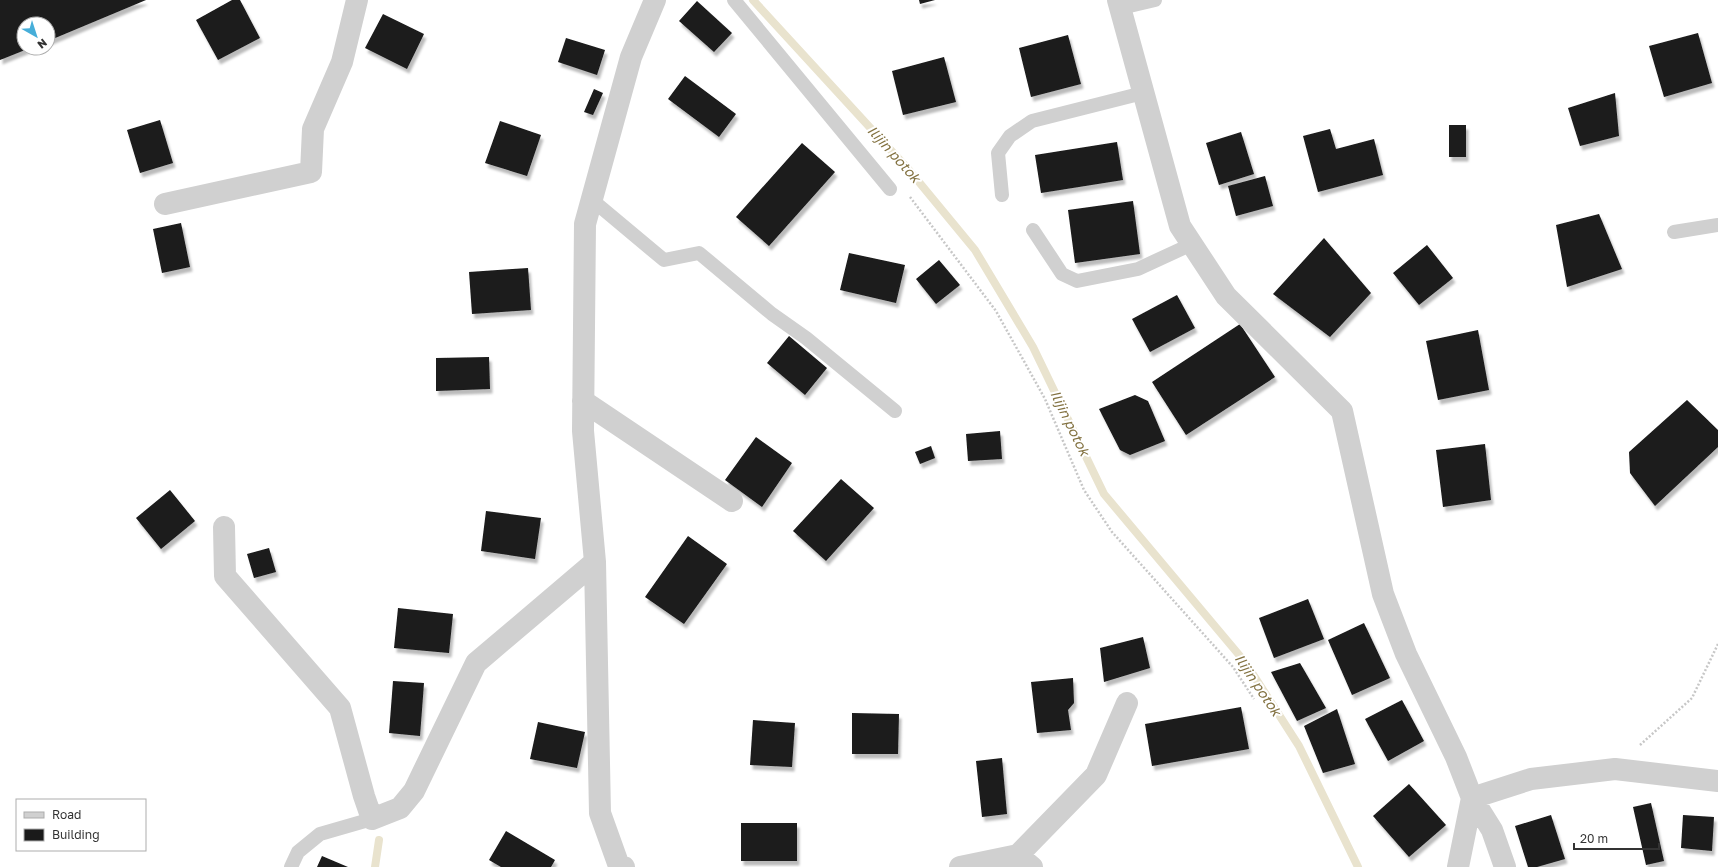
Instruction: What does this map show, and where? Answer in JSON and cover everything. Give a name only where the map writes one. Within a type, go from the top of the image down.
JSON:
[{"type":"street","points":[[165,204],[311,172],[313,129],[342,62],[357,0]]},
{"type":"street","points":[[624,867],[619,866],[600,813],[595,562],[582,431],[585,224],[631,57],[655,0]]},
{"type":"street","points":[[1119,4],[1180,226],[1226,296],[1342,411],[1383,594],[1406,654],[1456,757],[1472,798],[1492,830],[1505,867]]},
{"type":"street","points":[[583,401],[732,501]]},
{"type":"street","points":[[224,527],[225,576],[340,708],[364,796],[372,819],[400,808],[414,791],[476,663],[595,562]]},
{"type":"street","points":[[960,867],[1025,861],[1096,775],[1127,703]]},
{"type":"street","points":[[1472,798],[1531,779],[1615,768],[1718,781]]},
{"type":"street","points":[[1458,867],[1472,798]]},
{"type":"lane","points":[[734,0],[890,189]]},
{"type":"lane","points":[[1119,4],[1155,0]]},
{"type":"lane","points":[[1002,195],[998,153],[1010,136],[1032,121],[1143,93]]},
{"type":"lane","points":[[591,199],[664,260],[699,254],[772,314],[806,338],[895,411]]},
{"type":"lane","points":[[1674,232],[1718,225]]},
{"type":"lane","points":[[1033,230],[1062,274],[1077,281],[1138,269],[1192,244]]},
{"type":"lane","points":[[291,867],[298,852],[320,834],[372,819]]},
{"type":"path","points":[[890,189],[908,194],[996,311],[1045,399],[1084,490],[1112,532],[1233,667],[1254,699]]},
{"type":"path","points":[[1615,768],[1692,698],[1718,644]]},
{"type":"building","points":[[0,0],[146,0],[56,38],[56,16],[16,16],[16,54],[0,60]]},
{"type":"building","points":[[232,0],[240,0],[260,38],[218,60],[196,20]]},
{"type":"building","points":[[919,0],[935,0],[920,4]]},
{"type":"building","points":[[697,1],[732,33],[714,52],[679,21]]},
{"type":"building","points":[[383,14],[424,34],[407,69],[365,48]]},
{"type":"building","points":[[1698,33],[1712,83],[1664,97],[1649,46]]},
{"type":"building","points":[[1068,35],[1081,84],[1031,97],[1019,48]]},
{"type":"building","points":[[566,38],[605,50],[597,75],[558,62]]},
{"type":"building","points":[[944,57],[956,102],[903,115],[892,71]]},
{"type":"building","points":[[685,76],[736,114],[719,137],[668,99]]},
{"type":"building","points":[[594,89],[603,93],[593,115],[584,112]]},
{"type":"building","points":[[1615,93],[1619,136],[1580,146],[1568,108]]},
{"type":"building","points":[[160,120],[173,163],[140,173],[127,130]]},
{"type":"building","points":[[500,121],[541,135],[527,176],[485,163]]},
{"type":"building","points":[[1449,125],[1466,125],[1466,157],[1449,157]]},
{"type":"building","points":[[1330,129],[1336,149],[1374,139],[1383,175],[1318,192],[1303,136]]},
{"type":"building","points":[[1241,132],[1254,174],[1219,185],[1206,143]]},
{"type":"building","points":[[1117,142],[1123,180],[1041,193],[1035,155]]},
{"type":"building","points":[[802,143],[835,172],[769,246],[736,217]]},
{"type":"building","points":[[1265,176],[1273,206],[1236,216],[1228,186]]},
{"type":"building","points":[[1133,201],[1140,254],[1075,263],[1068,210]]},
{"type":"building","points":[[1599,214],[1622,269],[1567,287],[1556,225]]},
{"type":"building","points":[[181,223],[190,267],[162,273],[153,229]]},
{"type":"building","points":[[1324,238],[1371,293],[1330,337],[1273,294]]},
{"type":"building","points":[[1427,245],[1453,278],[1419,305],[1393,273]]},
{"type":"building","points":[[849,253],[905,265],[896,303],[840,290]]},
{"type":"building","points":[[939,260],[960,285],[936,304],[916,279]]},
{"type":"building","points":[[528,268],[531,310],[472,314],[469,272]]},
{"type":"building","points":[[1177,295],[1195,328],[1150,352],[1132,319]]},
{"type":"building","points":[[1240,324],[1275,377],[1186,435],[1152,382]]},
{"type":"building","points":[[1478,330],[1489,390],[1438,400],[1426,341]]},
{"type":"building","points":[[789,336],[827,368],[805,395],[767,363]]},
{"type":"building","points":[[489,357],[490,389],[436,391],[436,358]]},
{"type":"building","points":[[1135,395],[1148,401],[1165,441],[1130,455],[1120,450],[1099,409]]},
{"type":"building","points":[[1687,400],[1718,430],[1718,447],[1655,506],[1630,473],[1629,452]]},
{"type":"building","points":[[1000,431],[1002,459],[968,461],[966,434]]},
{"type":"building","points":[[756,437],[792,463],[762,507],[725,480]]},
{"type":"building","points":[[1485,444],[1491,500],[1443,507],[1436,450]]},
{"type":"building","points":[[931,446],[935,458],[920,464],[915,452]]},
{"type":"building","points":[[841,479],[874,508],[826,561],[793,531]]},
{"type":"building","points":[[170,490],[195,521],[161,549],[136,518]]},
{"type":"building","points":[[486,511],[541,518],[535,559],[481,551]]},
{"type":"building","points":[[688,536],[727,564],[684,624],[645,597]]},
{"type":"building","points":[[269,548],[276,572],[254,578],[247,554]]},
{"type":"building","points":[[1308,599],[1324,639],[1274,658],[1259,618]]},
{"type":"building","points":[[398,608],[453,614],[449,653],[394,648]]},
{"type":"building","points":[[1364,623],[1390,678],[1352,695],[1328,640]]},
{"type":"building","points":[[1143,637],[1150,668],[1104,682],[1100,648]]},
{"type":"building","points":[[1300,663],[1326,708],[1297,721],[1271,672]]},
{"type":"building","points":[[1073,678],[1074,703],[1068,710],[1071,730],[1037,733],[1031,682]]},
{"type":"building","points":[[393,681],[424,683],[420,736],[389,733]]},
{"type":"building","points":[[1402,700],[1424,741],[1388,761],[1365,719]]},
{"type":"building","points":[[1241,707],[1249,749],[1152,766],[1145,724]]},
{"type":"building","points":[[1337,709],[1355,764],[1323,773],[1304,726]]},
{"type":"building","points":[[852,713],[899,714],[898,754],[852,754]]},
{"type":"building","points":[[753,720],[795,723],[792,767],[750,765]]},
{"type":"building","points":[[538,722],[585,732],[577,768],[530,759]]},
{"type":"building","points":[[1002,758],[1007,814],[982,817],[976,761]]},
{"type":"building","points":[[1409,784],[1446,825],[1409,857],[1373,816]]},
{"type":"building","points":[[1651,803],[1664,861],[1646,865],[1633,807]]},
{"type":"building","points":[[1551,815],[1565,859],[1537,867],[1528,867],[1515,826]]},
{"type":"building","points":[[1683,815],[1714,817],[1712,851],[1681,848]]},
{"type":"building","points":[[741,823],[797,823],[797,861],[741,861]]},
{"type":"building","points":[[506,831],[555,860],[551,867],[501,867],[489,860]]},
{"type":"building","points":[[322,856],[348,867],[317,867]]},
{"type":"waterway","name":"Ilijin potok","points":[[753,0],[909,170],[975,250],[1033,347],[1104,494],[1245,662],[1299,746],[1358,867]]},
{"type":"waterway","points":[[375,867],[379,840]]}]
